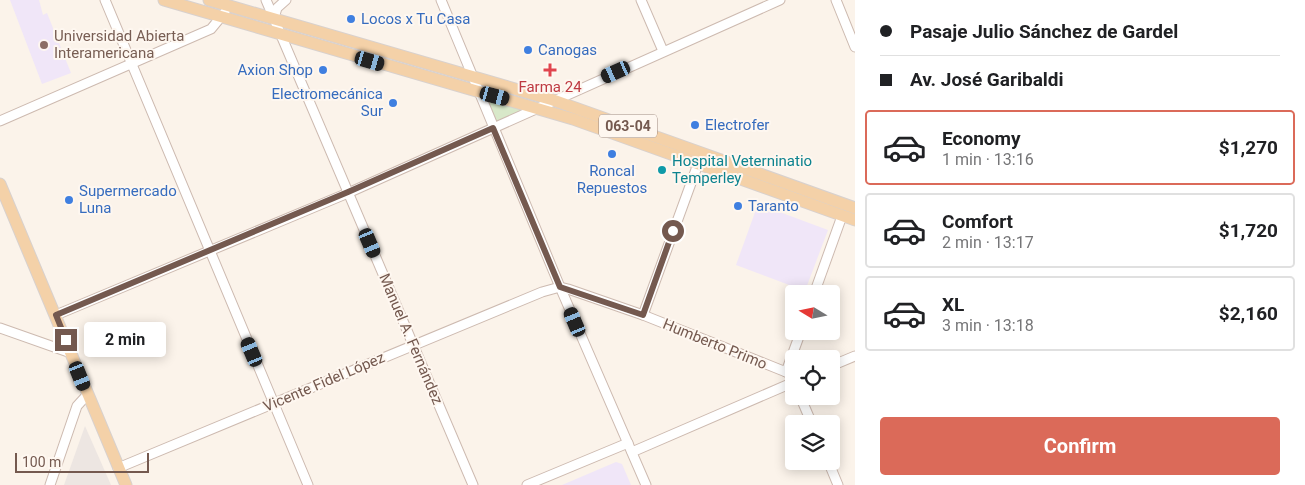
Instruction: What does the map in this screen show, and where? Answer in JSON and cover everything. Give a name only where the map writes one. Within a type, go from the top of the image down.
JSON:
[{"type":"main road","name":"063-04","points":[[164,0],[537,108],[855,220]]},
{"type":"main road","name":"063-04","points":[[209,0],[553,100],[855,208]]},
{"type":"main road","points":[[0,184],[126,485]]},
{"type":"street","points":[[105,0],[130,65],[308,485]]},
{"type":"street","name":"Manuel A. Fernández","points":[[266,0],[473,485]]},
{"type":"street","points":[[274,18],[277,8],[286,0]]},
{"type":"street","points":[[441,0],[560,287],[646,485]]},
{"type":"street","points":[[641,0],[663,51]]},
{"type":"street","points":[[56,315],[348,192],[780,0]]},
{"type":"street","points":[[836,0],[855,48]]},
{"type":"street","points":[[0,121],[211,30],[222,18],[228,6]]},
{"type":"street","points":[[643,315],[698,164]]},
{"type":"street","points":[[817,285],[842,216]]},
{"type":"street","name":"Humberto Primo","points":[[560,287],[643,315],[785,372]]},
{"type":"street","name":"Vicente Fidel López","points":[[118,468],[542,292],[560,287]]},
{"type":"street","points":[[0,328],[71,353]]},
{"type":"street","points":[[840,362],[855,356]]},
{"type":"street","points":[[632,452],[785,386]]},
{"type":"street","points":[[50,485],[78,406],[88,394]]},
{"type":"street","points":[[527,485],[628,443]]},
{"type":"street","points":[[832,470],[838,485]]},
{"type":"shaded area","name":"Universidad Abierta Interamericana","points":[[10,0],[39,0],[43,15],[47,13],[71,73],[42,84]]},
{"type":"shaded area","points":[[758,204],[828,230],[807,285],[789,285],[736,265]]},
{"type":"shaded area","points":[[85,426],[111,485],[64,485]]},
{"type":"shaded area","points":[[616,462],[622,464],[631,485],[562,485]]},
{"type":"green space","points":[[481,95],[533,109],[495,128]]},
{"type":"place","name":"Locos x Tu Casa","points":[[351,19]]},
{"type":"place","name":"Universidad Abierta Interamericana","points":[[44,45]]},
{"type":"place","name":"Canogas","points":[[528,50]]},
{"type":"place","name":"Axion Shop","points":[[323,70]]},
{"type":"place","name":"Farma 24","points":[[550,70]]},
{"type":"place","name":"Electromecánica Sur","points":[[393,103]]},
{"type":"place","name":"Electrofer","points":[[695,125]]},
{"type":"place","name":"Roncal Repuestos","points":[[612,154]]},
{"type":"place","name":"Hospital Veterninatio Temperley","points":[[662,170]]},
{"type":"place","name":"Supermercado Luna","points":[[69,200]]},
{"type":"place","name":"Taranto","points":[[738,206]]},
{"type":"route","points":[[66,340],[56,315],[348,192],[493,128],[560,287],[643,315],[673,231]]}]
